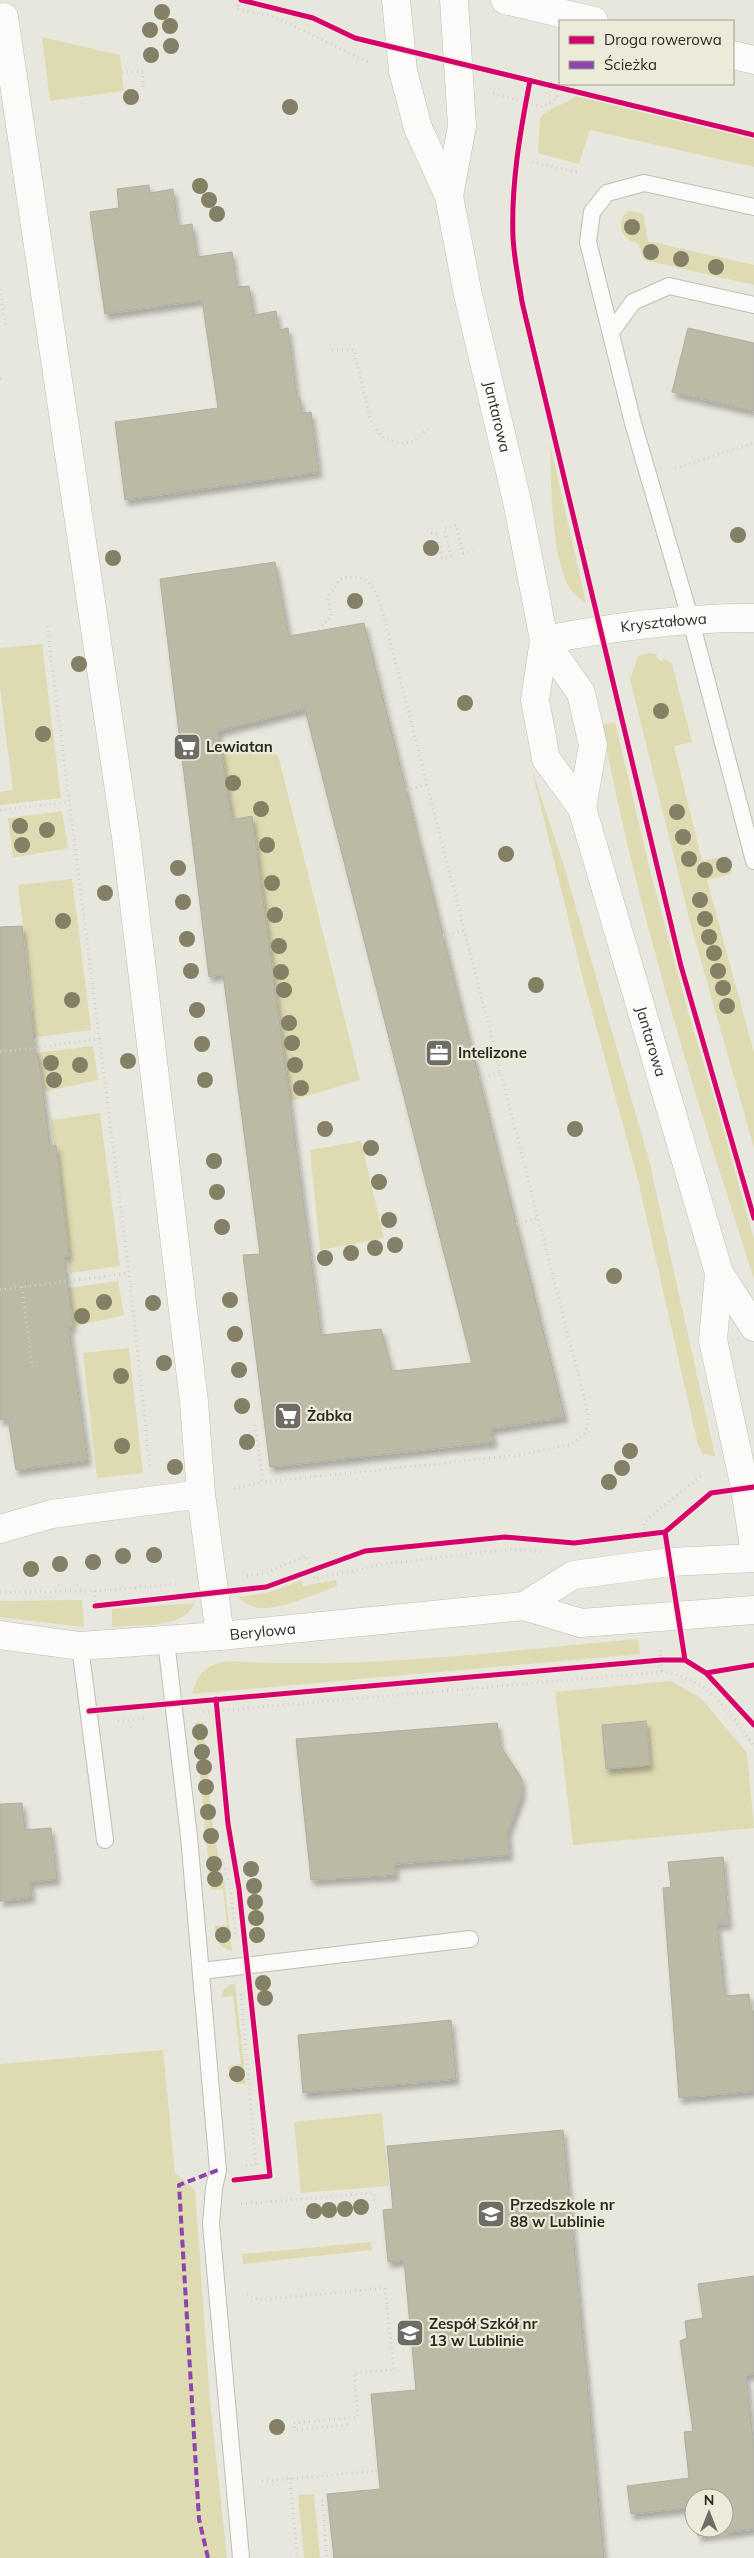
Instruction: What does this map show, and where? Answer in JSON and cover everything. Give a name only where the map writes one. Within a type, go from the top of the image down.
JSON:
[{"type":"street","name":"Jantarowa","points":[[396,0],[403,71],[418,128],[448,196],[468,295],[517,501],[544,640],[535,700],[546,759],[582,808],[719,1274],[754,1326]]},
{"type":"street","name":"Jantarowa","points":[[448,196],[462,126],[454,0]]},
{"type":"street","points":[[504,0],[590,20]]},
{"type":"street","points":[[4,17],[126,837],[194,1402],[201,1494],[220,1636]]},
{"type":"street","points":[[734,55],[754,60]]},
{"type":"street","name":"Kryształowa","points":[[544,640],[601,629],[691,621],[754,618]]},
{"type":"street","name":"Jantarowa","points":[[544,640],[581,693],[591,736],[593,745],[582,808]]},
{"type":"street","name":"Jantarowa","points":[[719,1274],[713,1340],[745,1488],[754,1547]]},
{"type":"street","points":[[0,1529],[52,1514],[201,1494]]},
{"type":"street","name":"Berylowa","points":[[524,1606],[573,1575],[670,1562],[754,1558]]},
{"type":"street","name":"Berylowa","points":[[0,1635],[80,1646],[220,1636],[524,1606],[581,1623],[754,1610]]},
{"type":"lane","points":[[754,207],[644,183],[607,193],[592,212],[588,242],[633,423],[691,621],[754,860]]},
{"type":"lane","points":[[611,332],[633,302],[669,286],[754,305]]},
{"type":"lane","points":[[166,1640],[202,1972],[218,2170],[214,2188],[211,2224],[241,2558]]},
{"type":"lane","points":[[80,1646],[106,1840]]},
{"type":"lane","points":[[202,1972],[470,1939]]},
{"type":"path","points":[[241,0],[250,2]]},
{"type":"path","points":[[122,72],[143,72],[143,90]]},
{"type":"path","points":[[549,85],[568,89]]},
{"type":"path","points":[[524,110],[527,95]]},
{"type":"path","points":[[532,162],[577,172]]},
{"type":"path","points":[[0,289],[6,328]]},
{"type":"path","points":[[332,350],[354,350],[371,422],[383,438],[395,443],[413,442],[430,427]]},
{"type":"path","points":[[674,468],[754,444]]},
{"type":"path","points":[[431,533],[437,533],[442,558],[451,556],[444,529],[456,526],[463,553],[473,551]]},
{"type":"path","points":[[255,1425],[263,1482],[520,1455],[572,1444],[586,1433],[588,1425],[588,1413],[384,617],[373,587],[362,577],[351,576],[340,579],[328,598],[332,617],[318,630]]},
{"type":"path","points":[[47,626],[129,1273],[150,1471]]},
{"type":"path","points":[[406,790],[426,785]]},
{"type":"path","points":[[1,811],[70,802]]},
{"type":"path","points":[[443,936],[463,931]]},
{"type":"path","points":[[0,1052],[100,1039]]},
{"type":"path","points":[[479,1078],[500,1073]]},
{"type":"path","points":[[516,1224],[538,1218]]},
{"type":"path","points":[[0,1290],[129,1273]]},
{"type":"path","points":[[22,1287],[32,1367]]},
{"type":"path","points":[[635,1535],[666,1532],[670,1562]]},
{"type":"path","points":[[0,1592],[94,1591],[214,1581],[265,1573],[306,1556],[314,1580],[384,1564],[512,1549],[548,1553]]},
{"type":"path","points":[[302,1573],[320,1566]]},
{"type":"path","points":[[95,1606],[104,1605]]},
{"type":"path","points":[[652,1660],[669,1660]]},
{"type":"path","points":[[174,1708],[218,1710],[662,1672],[679,1674],[699,1682],[726,1710],[754,1746]]},
{"type":"path","points":[[91,1724],[216,1699],[218,1720]]},
{"type":"path","points":[[240,2204],[374,2194],[374,2202]]},
{"type":"path","points":[[244,2293],[259,2300],[385,2288],[394,2370],[354,2373],[358,2417],[294,2423],[295,2430],[347,2425],[347,2429]]},
{"type":"path","points":[[257,2481],[378,2471]]},
{"type":"path","points":[[290,2478],[297,2558]]},
{"type":"path","points":[[322,2500],[327,2558]]},
{"type":"shaded area","points":[[42,37],[120,55],[124,91],[50,101]]},
{"type":"shaded area","points":[[575,96],[754,139],[754,167],[590,130],[579,164],[538,153],[540,118],[545,113]]},
{"type":"shaded area","points":[[629,211],[643,213],[648,241],[754,265],[754,285],[644,260],[638,244],[629,240],[622,231],[622,217]]},
{"type":"shaded area","points":[[550,445],[586,603],[571,590],[564,577],[559,560],[553,520]]},
{"type":"shaded area","points":[[42,644],[61,798],[0,805],[0,792],[13,790],[0,689],[0,648]]},
{"type":"shaded area","points":[[649,653],[657,654],[656,658],[662,661],[664,658],[672,664],[692,742],[674,746],[702,861],[727,856],[732,874],[707,880],[754,1053],[754,1148],[689,918],[630,679],[638,656]]},
{"type":"shaded area","points":[[615,722],[651,874],[689,1015],[754,1240],[754,1279],[689,1074],[650,935],[616,796],[602,725]]},
{"type":"shaded area","points":[[251,751],[278,755],[360,1080],[290,1101],[252,816],[232,820],[221,753]]},
{"type":"shaded area","points":[[531,767],[564,866],[649,1160],[715,1456],[703,1454],[698,1445],[637,1176],[583,979]]},
{"type":"shaded area","points":[[62,811],[68,848],[13,858],[8,818]]},
{"type":"shaded area","points":[[72,879],[91,1030],[0,1042],[0,1014],[33,1010],[18,885]]},
{"type":"shaded area","points":[[93,1046],[98,1080],[43,1092],[38,1053]]},
{"type":"shaded area","points":[[100,1113],[120,1266],[70,1273],[51,1120]]},
{"type":"shaded area","points":[[361,1141],[384,1238],[320,1250],[310,1150]]},
{"type":"shaded area","points":[[118,1281],[124,1315],[73,1327],[68,1288]]},
{"type":"shaded area","points":[[129,1348],[143,1473],[97,1478],[83,1353]]},
{"type":"shaded area","points":[[302,1580],[303,1586],[336,1580],[337,1586],[284,1605],[273,1607],[254,1607],[237,1597],[267,1593]]},
{"type":"shaded area","points":[[82,1600],[84,1627],[0,1617],[0,1601]]},
{"type":"shaded area","points":[[195,1603],[189,1612],[170,1622],[112,1627],[112,1609]]},
{"type":"shaded area","points":[[638,1639],[640,1654],[192,1694],[197,1680],[203,1671],[213,1665],[227,1661],[330,1663],[381,1661],[484,1654]]},
{"type":"shaded area","points":[[671,1681],[701,1698],[747,1753],[754,1828],[573,1845],[555,1692]]},
{"type":"shaded area","points":[[203,1722],[212,1820],[221,1873],[224,1880],[232,1951],[227,1950],[221,1945],[215,1931],[215,1926],[227,1925],[223,1889],[211,1890],[195,1723]]},
{"type":"shaded area","points":[[231,1984],[235,1984],[246,2084],[238,2084],[232,2080],[228,2066],[241,2064],[233,1996],[221,1997],[224,1989]]},
{"type":"shaded area","points":[[163,2050],[175,2173],[195,2190],[210,2400],[227,2558],[0,2558],[0,2064]]},
{"type":"shaded area","points":[[382,2113],[389,2186],[301,2193],[294,2122]]},
{"type":"shaded area","points":[[371,2242],[372,2250],[243,2264],[242,2254]]},
{"type":"shaded area","points":[[314,2494],[320,2558],[304,2558],[298,2495]]},
{"type":"building","points":[[149,185],[150,193],[173,189],[178,226],[192,224],[197,257],[232,252],[237,287],[249,286],[254,315],[276,311],[279,330],[288,328],[297,398],[300,398],[302,413],[311,412],[319,472],[125,500],[115,422],[218,408],[202,300],[105,314],[90,212],[119,208],[117,189]]},
{"type":"building","points":[[688,328],[754,343],[754,411],[672,392]]},
{"type":"building","points":[[275,562],[289,636],[364,623],[565,1417],[491,1429],[494,1442],[270,1467],[243,1255],[260,1254],[223,974],[209,977],[160,579]],"holes":[[[305,709],[472,1363],[392,1371],[381,1329],[321,1335],[252,816],[232,820],[218,731]]]},
{"type":"building","points":[[22,926],[35,1053],[38,1053],[50,1146],[56,1145],[69,1256],[64,1256],[73,1327],[69,1327],[88,1460],[16,1470],[8,1419],[0,1420],[0,927]]},
{"type":"building","points":[[646,1721],[650,1765],[606,1769],[602,1725]]},
{"type":"building","points":[[497,1723],[501,1747],[522,1779],[522,1794],[508,1832],[510,1855],[395,1864],[396,1875],[311,1880],[296,1739]]},
{"type":"building","points":[[22,1803],[25,1830],[51,1828],[57,1879],[30,1882],[32,1897],[0,1901],[0,1804]]},
{"type":"building","points":[[723,1857],[729,1924],[717,1924],[725,1996],[749,1994],[750,2011],[754,2011],[754,2091],[679,2098],[663,1888],[671,1887],[668,1862]]},
{"type":"building","points":[[451,2020],[456,2079],[303,2093],[298,2035]]},
{"type":"building","points":[[563,2130],[604,2558],[334,2558],[327,2494],[380,2489],[371,2394],[416,2390],[404,2260],[388,2262],[383,2210],[393,2209],[387,2146]]},
{"type":"building","points":[[754,2276],[754,2374],[746,2375],[754,2449],[754,2529],[734,2532],[734,2488],[684,2488],[684,2508],[631,2514],[627,2486],[689,2478],[684,2432],[693,2431],[680,2341],[687,2338],[685,2321],[703,2318],[698,2284]]},
{"type":"marked path","points":[[208,2558],[199,2519],[179,2185],[218,2170]]},
{"type":"cycle path","points":[[241,0],[313,18],[355,38],[754,135]]},
{"type":"cycle path","points":[[530,81],[520,139],[513,198],[515,262],[522,302],[681,966],[754,1218]]},
{"type":"cycle path","points":[[754,1487],[711,1493],[665,1532],[685,1660],[706,1673],[754,1665]]},
{"type":"cycle path","points":[[95,1606],[266,1587],[365,1551],[505,1537],[574,1543],[665,1532]]},
{"type":"cycle path","points":[[89,1711],[661,1660],[685,1660]]},
{"type":"cycle path","points":[[706,1673],[754,1725]]},
{"type":"cycle path","points":[[216,1699],[228,1824],[239,1889],[270,2176],[234,2180]]},
{"type":"place","name":"Lewiatan","points":[[187,747]]},
{"type":"place","name":"Intelizone","points":[[439,1053]]},
{"type":"place","name":"Żabka","points":[[288,1416]]},
{"type":"place","name":"Przedszkole nr 88 w Lublinie","points":[[491,2214]]},
{"type":"place","name":"Zespół Szkół nr 13 w Lublinie","points":[[410,2333]]}]
